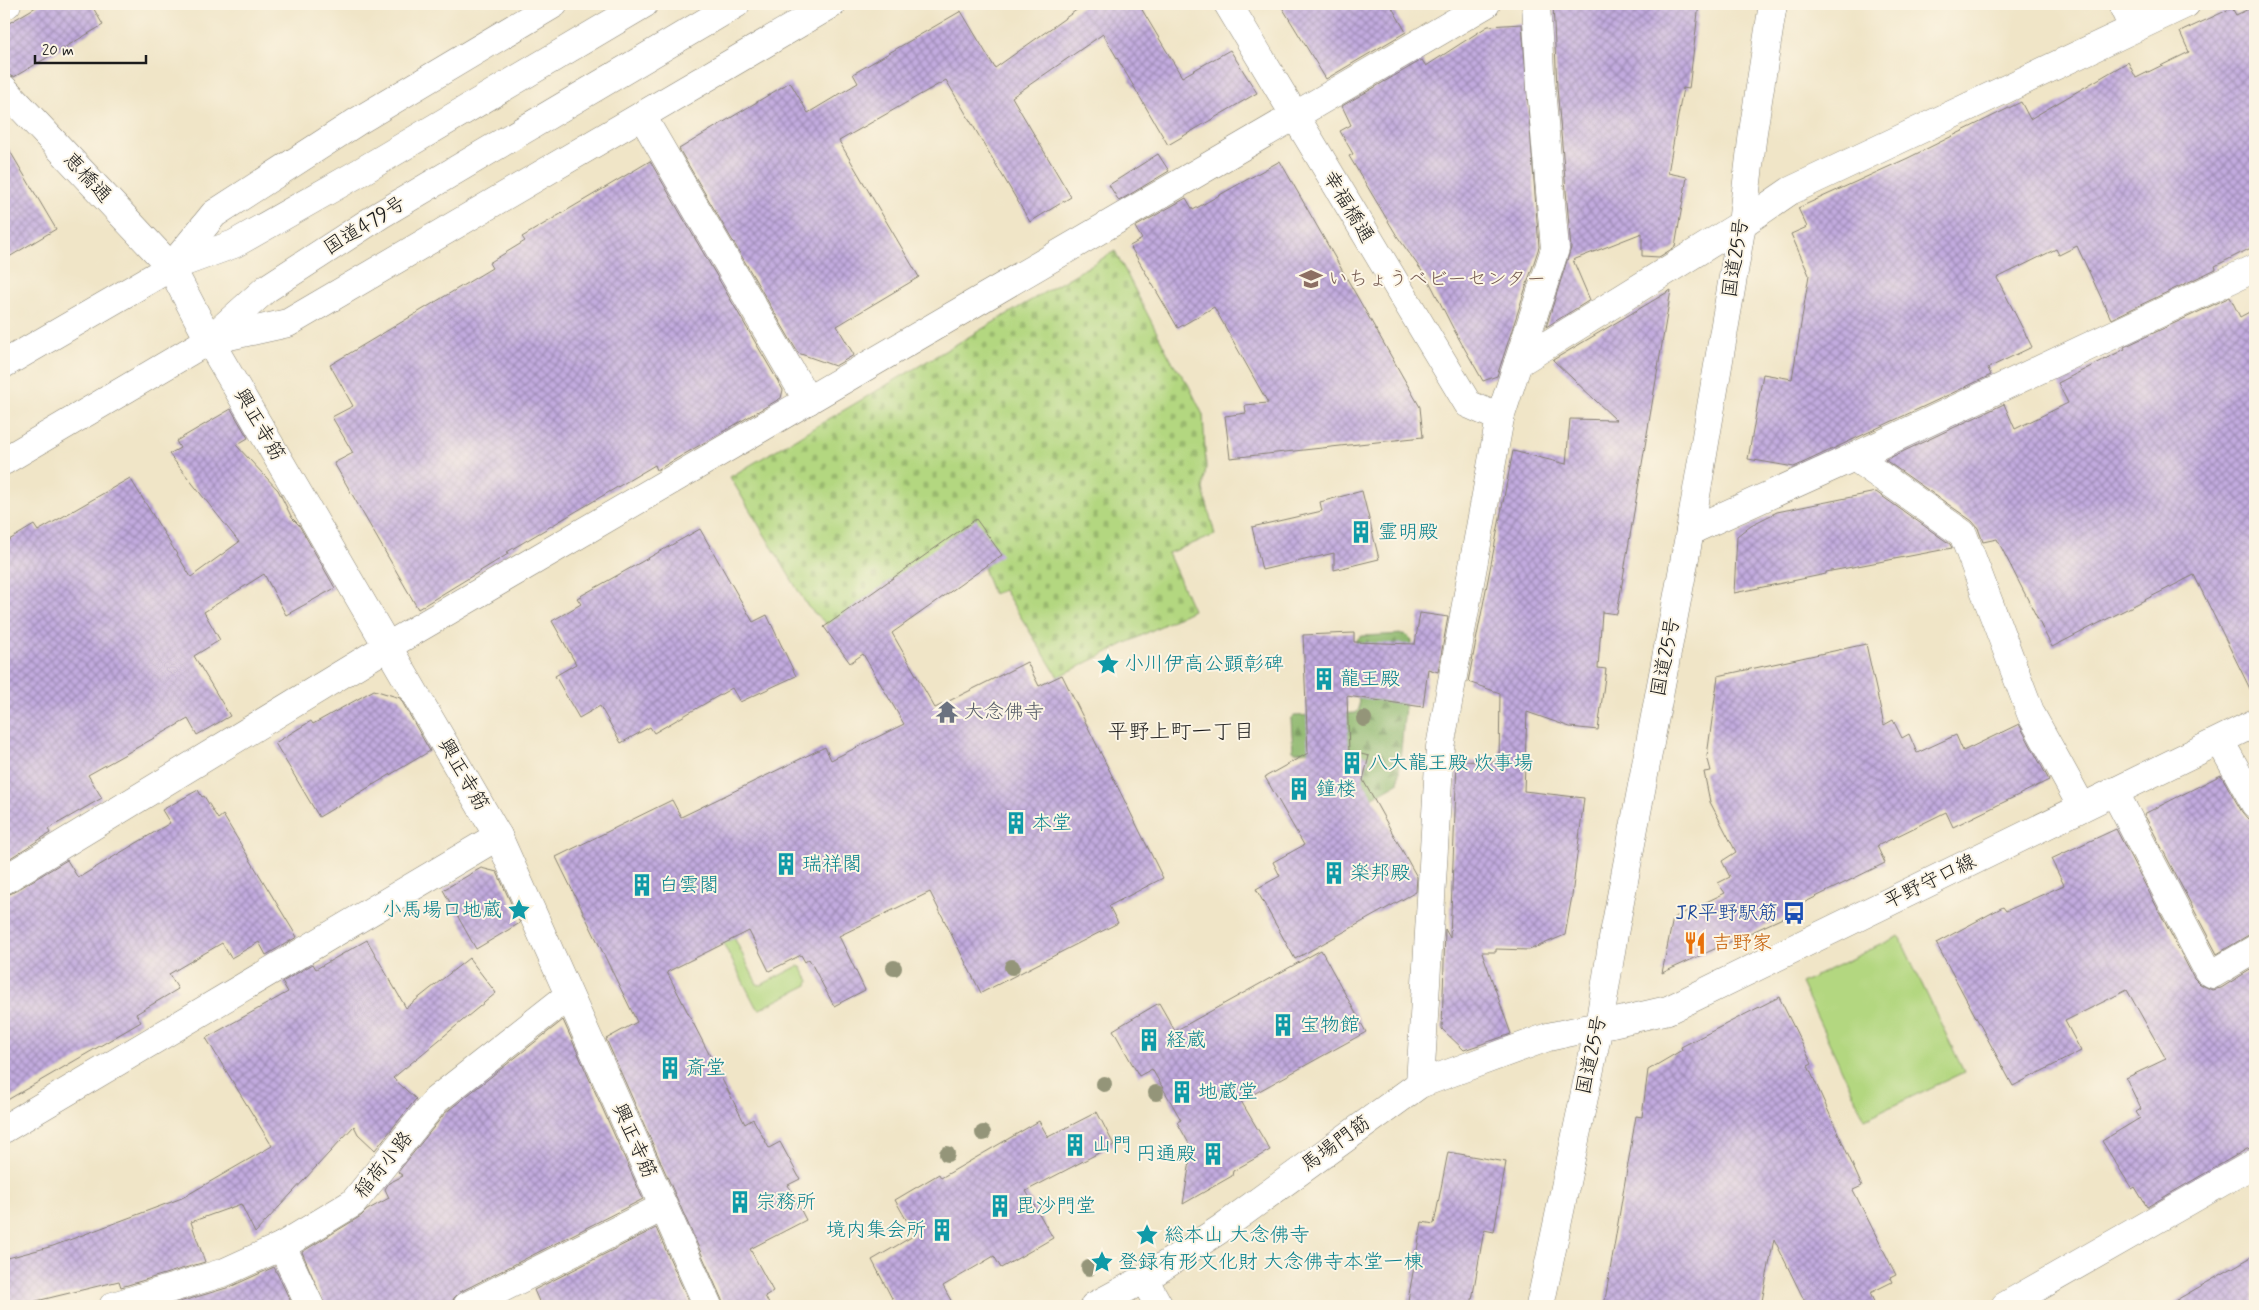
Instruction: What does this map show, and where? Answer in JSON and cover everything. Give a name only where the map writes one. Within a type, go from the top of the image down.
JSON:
[{"type":"main road","points":[[171,267],[214,214],[358,121],[554,4]]},
{"type":"main road","points":[[4,364],[171,267],[234,244],[357,174],[644,4]]},
{"type":"main road","name":"国道479号","points":[[4,460],[209,340],[266,289],[380,215],[736,4]]},
{"type":"main road","points":[[209,340],[288,323],[832,4]]},
{"type":"main road","name":"幸福橋通","points":[[1228,4],[1468,404],[1500,418]]},
{"type":"main road","points":[[4,880],[388,646],[1293,115],[1486,4]]},
{"type":"main road","points":[[1420,1084],[1440,747],[1500,418],[1555,249],[1541,88],[1536,4]]},
{"type":"main road","name":"国道25号","points":[[1540,1306],[1599,1026],[1615,929],[1690,531],[1742,224],[1753,132],[1773,4]]},
{"type":"main road","points":[[1518,363],[1742,224],[1790,191],[2128,16],[2186,4]]},
{"type":"main road","name":"恵橋通","points":[[4,89],[171,267]]},
{"type":"main road","points":[[642,116],[808,401]]},
{"type":"main road","name":"興正寺筋","points":[[171,267],[209,340],[498,836],[708,1306]]},
{"type":"main road","points":[[1690,531],[2255,268]]},
{"type":"main road","points":[[1854,456],[1963,534],[2031,714],[2082,807]]},
{"type":"main road","name":"平野守口線","points":[[1599,1026],[1668,1010],[2255,723]]},
{"type":"main road","points":[[2220,741],[2255,804]]},
{"type":"main road","points":[[2114,792],[2208,971],[2213,974],[2255,948]]},
{"type":"main road","points":[[4,1129],[498,836]]},
{"type":"main road","name":"稲荷小路","points":[[113,1306],[225,1272],[282,1246],[353,1203],[436,1100],[568,996]]},
{"type":"main road","name":"馬場門筋","points":[[1094,1306],[1144,1279],[1219,1230],[1420,1084],[1548,1037],[1599,1026]]},
{"type":"main road","points":[[2005,1306],[2255,1163]]},
{"type":"main road","points":[[466,1306],[663,1207]]},
{"type":"main road","points":[[282,1246],[310,1306]]},
{"type":"main road","points":[[1144,1279],[1159,1306]]},
{"type":"green space","points":[[1115,251],[1171,360],[1188,384],[1203,415],[1206,467],[1203,489],[1215,535],[1168,553],[1193,610],[1058,677],[1004,590],[993,594],[985,574],[980,526],[832,629],[808,607],[730,477]]},
{"type":"green space","points":[[1405,634],[1411,640],[1398,783],[1354,808],[1315,751],[1295,752],[1293,750],[1291,719],[1294,716],[1356,713],[1359,709],[1356,640],[1362,636]]},
{"type":"green space","points":[[730,929],[757,984],[761,985],[798,966],[801,967],[809,981],[808,985],[760,1009],[756,1007],[719,935]]},
{"type":"green space","points":[[1899,936],[1964,1072],[1865,1119],[1801,983]]},
{"type":"building","points":[[41,4],[91,4],[103,25],[14,77],[4,74],[4,26]]},
{"type":"building","points":[[1085,4],[1146,4],[1141,8],[1182,77],[1230,50],[1257,93],[1168,145],[1103,34],[1012,97],[1071,197],[1030,222],[946,80],[839,141],[919,277],[837,326],[854,355],[835,366],[798,353],[679,149],[790,82],[808,113],[858,83],[853,74],[961,11],[995,68]]},
{"type":"building","points":[[1280,4],[1390,4],[1406,32],[1326,79]]},
{"type":"building","points":[[1553,4],[1699,4],[1689,89],[1683,88],[1668,173],[1687,177],[1675,247],[1659,257],[1642,256],[1642,233],[1573,260],[1590,300],[1546,327],[1571,248],[1557,87]]},
{"type":"building","points":[[2255,6],[2255,246],[2215,266],[2216,269],[2111,319],[2077,246],[2059,255],[2056,249],[1997,278],[2032,347],[1988,368],[1991,375],[1794,467],[1748,459],[1763,374],[1792,379],[1809,275],[1791,234],[1807,227],[1798,208],[1908,158],[2021,102],[2030,119],[2128,62],[2136,78],[2189,52],[2180,32],[2232,8],[2236,15]]},
{"type":"building","points":[[1522,24],[1539,247],[1497,376],[1483,381],[1429,281],[1397,236],[1349,156],[1353,154],[1340,131],[1351,125],[1342,106],[1422,60],[1426,66],[1488,26]]},
{"type":"building","points":[[4,141],[56,229],[4,260]]},
{"type":"building","points":[[1158,154],[1169,171],[1119,201],[1109,185]]},
{"type":"building","points":[[650,161],[783,390],[781,398],[657,470],[655,465],[507,552],[508,554],[418,609],[334,463],[353,453],[332,417],[353,406],[330,365],[492,268],[489,263],[525,241],[522,237]]},
{"type":"building","points":[[1280,161],[1420,407],[1423,437],[1230,458],[1225,416],[1246,413],[1245,405],[1268,403],[1214,307],[1178,328],[1130,246],[1142,239],[1135,227],[1186,198],[1193,210]]},
{"type":"building","points":[[1671,290],[1617,614],[1602,612],[1598,668],[1606,669],[1598,730],[1570,727],[1527,712],[1524,791],[1584,798],[1572,896],[1565,935],[1529,950],[1496,949],[1496,952],[1482,952],[1511,1034],[1464,1050],[1442,1029],[1445,929],[1450,938],[1457,761],[1499,762],[1500,693],[1468,682],[1513,451],[1566,464],[1570,419],[1616,420],[1553,360]]},
{"type":"building","points":[[2230,297],[2240,317],[2255,309],[2255,699],[2194,575],[2052,647],[1997,539],[1983,542],[1978,528],[1972,521],[1885,460],[2004,404],[2015,429],[2068,403],[2058,383],[2125,349],[2124,347]]},
{"type":"building","points":[[231,409],[248,438],[236,445],[278,490],[292,518],[299,525],[335,588],[286,615],[264,574],[204,612],[220,640],[194,656],[230,716],[197,735],[188,719],[88,775],[102,798],[48,829],[50,833],[4,862],[4,543],[34,525],[38,531],[130,478],[191,577],[239,542],[169,454],[180,448],[176,441]]},
{"type":"building","points":[[1362,491],[1379,559],[1334,570],[1334,553],[1262,570],[1252,527],[1322,511],[1320,502]]},
{"type":"building","points":[[1876,492],[1950,544],[1952,548],[1826,572],[1826,574],[1734,593],[1737,536],[1751,525],[1777,512]]},
{"type":"building","points":[[976,519],[1002,555],[892,633],[935,708],[1027,662],[1039,686],[1062,675],[1163,878],[1109,906],[1118,923],[981,993],[930,892],[839,936],[865,990],[834,1006],[809,959],[805,962],[801,955],[769,971],[749,931],[667,972],[745,1124],[753,1119],[769,1148],[780,1142],[800,1179],[788,1185],[806,1220],[750,1249],[773,1291],[765,1296],[770,1306],[723,1306],[606,1039],[637,1022],[556,857],[672,800],[681,817],[825,747],[831,760],[904,724],[863,654],[850,663],[824,627]]},
{"type":"building","points":[[700,529],[753,622],[767,615],[796,676],[740,702],[732,688],[654,733],[650,727],[621,743],[600,706],[579,718],[555,676],[576,664],[552,621],[581,604],[577,598]]},
{"type":"building","points":[[1420,613],[1448,617],[1438,672],[1428,669],[1423,707],[1347,696],[1349,751],[1369,756],[1363,780],[1417,877],[1416,892],[1295,959],[1256,889],[1280,876],[1273,862],[1304,845],[1265,777],[1308,753],[1303,635],[1354,633],[1354,642],[1415,644]]},
{"type":"building","points":[[1866,644],[1884,725],[1893,720],[1902,738],[1909,734],[1917,753],[1956,735],[1963,751],[2019,724],[2049,780],[1953,827],[1946,812],[1877,846],[1885,863],[1785,912],[1787,916],[1662,973],[1673,918],[1725,893],[1718,883],[1730,877],[1722,861],[1736,852],[1710,802],[1704,772],[1711,771],[1707,756],[1718,676]]},
{"type":"building","points":[[374,690],[400,698],[430,751],[319,817],[275,743],[311,721],[313,724]]},
{"type":"building","points":[[2221,775],[2242,812],[2247,818],[2255,820],[2255,933],[2217,954],[2144,814]]},
{"type":"building","points":[[198,790],[202,797],[204,796],[218,819],[223,815],[297,937],[266,955],[259,942],[231,958],[222,943],[169,974],[178,989],[136,1014],[141,1022],[4,1102],[4,896],[67,860],[78,878],[170,823],[162,810]]},
{"type":"building","points":[[2116,829],[2194,978],[2200,984],[2212,990],[2221,988],[2255,967],[2255,1147],[2247,1149],[2147,1207],[2135,1187],[2132,1189],[2102,1141],[2140,1118],[2136,1112],[2141,1109],[2126,1078],[2166,1059],[2127,990],[2065,1021],[2081,1051],[2013,1086],[1936,943],[2003,907],[2006,911],[2064,885],[2051,859]]},
{"type":"building","points":[[481,868],[497,872],[520,923],[476,949],[443,890]]},
{"type":"building","points":[[367,940],[406,1008],[469,958],[496,993],[393,1078],[416,1099],[375,1150],[358,1134],[354,1126],[255,1233],[241,1204],[191,1222],[205,1262],[121,1287],[119,1281],[16,1306],[4,1306],[4,1259],[53,1246],[182,1198],[272,1146],[206,1038],[288,992],[282,982],[313,964],[316,969]]},
{"type":"building","points":[[1321,950],[1366,1032],[1241,1101],[1270,1150],[1233,1171],[1232,1176],[1183,1204],[1192,1149],[1177,1122],[1181,1120],[1152,1069],[1139,1076],[1113,1030],[1159,1003],[1175,1031]]},
{"type":"building","points":[[1779,997],[1812,1064],[1808,1066],[1862,1186],[1853,1190],[1896,1275],[1890,1278],[1892,1282],[1870,1293],[1876,1306],[1807,1306],[1774,1239],[1761,1306],[1604,1306],[1636,1116],[1642,1117],[1648,1070],[1682,1050],[1681,1047]]},
{"type":"building","points":[[563,1020],[643,1199],[460,1292],[454,1298],[451,1306],[325,1306],[302,1252],[389,1198],[385,1189],[389,1183],[403,1176],[398,1172],[445,1113]]},
{"type":"building","points":[[1097,1112],[1114,1145],[1026,1191],[1053,1238],[1001,1268],[994,1256],[943,1286],[954,1306],[896,1306],[872,1260],[915,1235],[895,1200],[939,1174],[941,1178],[1039,1121],[1048,1137]]},
{"type":"building","points":[[1448,1152],[1506,1162],[1494,1232],[1484,1230],[1471,1306],[1407,1306],[1422,1222],[1434,1224]]},
{"type":"building","points":[[656,1228],[691,1306],[541,1306],[534,1290]]},
{"type":"building","points":[[2255,1255],[2255,1306],[2166,1306]]},
{"type":"building","points":[[274,1267],[293,1306],[166,1306],[230,1287]]},
{"type":"place","name":"いちょうベビーセンター","points":[[1311,279]]},
{"type":"place","name":"霊明殿","points":[[1361,532]]},
{"type":"place","name":"小川伊高公顕彰碑","points":[[1108,664]]},
{"type":"place","name":"龍王殿","points":[[1324,679]]},
{"type":"place","name":"大念佛寺","points":[[947,712]]},
{"type":"place","name":"八大龍王殿 炊事場","points":[[1352,763]]},
{"type":"place","name":"鐘楼","points":[[1299,789]]},
{"type":"place","name":"本堂","points":[[1016,823]]},
{"type":"place","name":"瑞祥閣","points":[[786,864]]},
{"type":"place","name":"楽邦殿","points":[[1334,873]]},
{"type":"place","name":"白雲閣","points":[[642,885]]},
{"type":"place","name":"小馬場口地蔵","points":[[519,910]]},
{"type":"place","name":"JR平野駅筋","points":[[1794,913]]},
{"type":"place","name":"吉野家","points":[[1695,943]]},
{"type":"place","name":"宝物館","points":[[1283,1025]]},
{"type":"place","name":"経蔵","points":[[1149,1040]]},
{"type":"place","name":"斎堂","points":[[670,1068]]},
{"type":"place","name":"地蔵堂","points":[[1182,1092]]},
{"type":"place","name":"山門","points":[[1075,1145]]},
{"type":"place","name":"円通殿","points":[[1213,1154]]},
{"type":"place","name":"宗務所","points":[[740,1202]]},
{"type":"place","name":"毘沙門堂","points":[[1000,1206]]},
{"type":"place","name":"境内集会所","points":[[942,1230]]},
{"type":"place","name":"総本山 大念佛寺","points":[[1147,1235]]},
{"type":"place","name":"登録有形文化財 大念佛寺本堂一棟","points":[[1102,1262]]},
{"type":"district","name":"平野上町一丁目","points":[[1181,732]]}]
